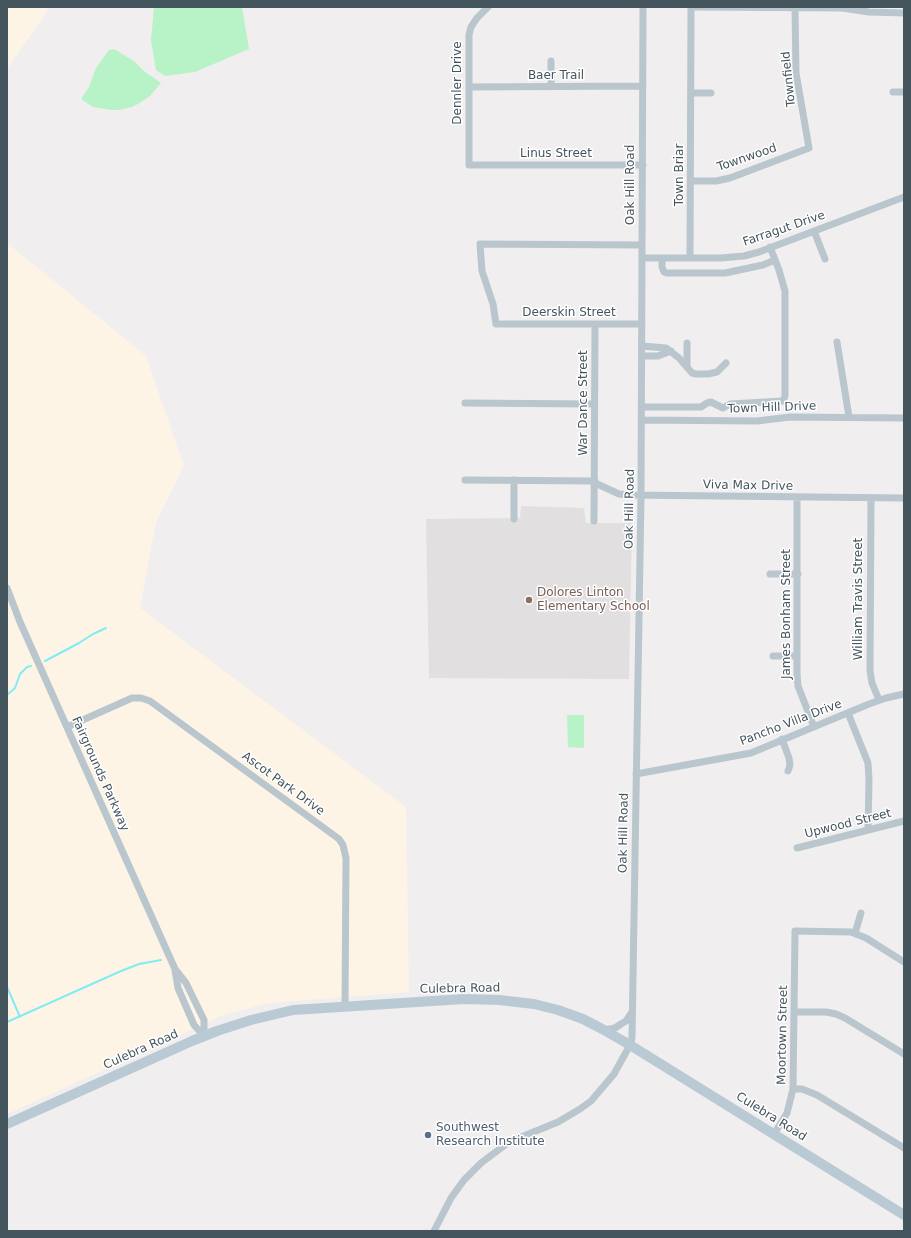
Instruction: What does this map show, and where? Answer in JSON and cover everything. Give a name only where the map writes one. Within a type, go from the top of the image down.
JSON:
[{"type":"main road","name":"Culebra Road","points":[[7,1124],[204,1036],[240,1023],[293,1010],[464,999],[498,1000],[554,1008],[582,1019],[604,1030],[904,1215]]},
{"type":"street","name":"Dennler Drive","points":[[469,165],[469,35],[471,27],[477,18],[488,7]]},
{"type":"street","name":"Oak Hill Road","points":[[630,1045],[632,1031],[642,420],[643,7]]},
{"type":"street","name":"Town Briar","points":[[690,258],[691,7]]},
{"type":"street","points":[[696,7],[842,8],[869,12],[904,13]]},
{"type":"street","name":"Townfield","points":[[795,8],[796,73],[809,148]]},
{"type":"street","points":[[550,61],[550,87]]},
{"type":"street","name":"Baer Trail","points":[[469,87],[643,86]]},
{"type":"street","points":[[893,92],[904,92]]},
{"type":"street","points":[[691,93],[711,93]]},
{"type":"street","name":"Townwood","points":[[690,180],[716,181],[730,178],[809,148]]},
{"type":"street","name":"Linus Street","points":[[469,165],[642,165]]},
{"type":"street","name":"Farragut Drive","points":[[642,258],[721,258],[744,256],[904,197]]},
{"type":"street","points":[[814,231],[825,259]]},
{"type":"street","name":"Deerskin Street","points":[[642,245],[480,244],[482,271],[493,304],[496,324],[642,324]]},
{"type":"street","points":[[642,407],[702,407],[711,402],[723,408],[730,404],[783,401],[785,396],[785,291],[770,247]]},
{"type":"street","points":[[662,258],[662,267],[664,272],[667,273],[725,272],[763,265],[775,260]]},
{"type":"street","name":"War Dance Street","points":[[594,521],[595,324]]},
{"type":"street","points":[[837,342],[849,417]]},
{"type":"street","points":[[687,343],[687,367]]},
{"type":"street","points":[[642,346],[660,347],[671,351],[692,372],[696,374],[717,372],[726,363]]},
{"type":"street","points":[[642,356],[658,356],[671,351]]},
{"type":"street","points":[[465,403],[594,404]]},
{"type":"street","name":"Town Hill Drive","points":[[642,420],[757,420],[790,417],[904,418]]},
{"type":"street","name":"Viva Max Drive","points":[[465,480],[594,482],[620,494],[641,496],[904,498]]},
{"type":"street","points":[[514,480],[514,519]]},
{"type":"street","name":"James Bonham Street","points":[[797,497],[798,686],[814,727]]},
{"type":"street","name":"William Travis Street","points":[[871,498],[870,671],[872,683],[879,700]]},
{"type":"street","points":[[770,574],[798,574]]},
{"type":"street","name":"Fairgrounds Parkway","points":[[7,588],[20,622],[175,969],[186,983],[204,1020],[204,1036]]},
{"type":"street","points":[[773,656],[797,656]]},
{"type":"street","name":"Pancho Villa Drive","points":[[636,774],[745,754],[879,700],[904,694]]},
{"type":"street","name":"Ascot Park Drive","points":[[67,727],[132,698],[150,700],[338,839],[345,849],[346,858],[345,1007]]},
{"type":"street","points":[[848,713],[868,762],[868,830]]},
{"type":"street","points":[[782,739],[789,758],[790,765],[788,771]]},
{"type":"street","name":"Upwood Street","points":[[797,848],[904,821]]},
{"type":"street","points":[[861,913],[855,933],[866,938],[904,962]]},
{"type":"street","name":"Moortown Street","points":[[774,1134],[787,1113],[793,1089],[795,931],[846,931],[855,933]]},
{"type":"street","name":"Fairgrounds Parkway","points":[[175,969],[178,988],[194,1025],[204,1036]]},
{"type":"street","points":[[604,1030],[615,1028],[626,1021],[632,1012]]},
{"type":"street","points":[[794,1012],[826,1012],[836,1014],[904,1054]]},
{"type":"street","points":[[434,1231],[451,1198],[464,1180],[481,1163],[509,1142],[558,1122],[591,1101],[614,1074],[630,1045]]},
{"type":"street","points":[[793,1089],[808,1090],[904,1148]]},
{"type":"shaded area","points":[[7,7],[50,7],[7,69]]},
{"type":"shaded area","points":[[7,243],[146,356],[184,466],[156,522],[140,608],[406,807],[409,992],[269,1003],[226,1014],[7,1114]]},
{"type":"shaded area","name":"Dolores Linton Elementary School","points":[[521,506],[584,508],[586,523],[632,523],[629,679],[429,678],[426,519],[520,518]]},
{"type":"green space","points":[[154,7],[242,7],[249,49],[195,72],[165,76],[156,70],[151,40]]},
{"type":"green space","points":[[114,49],[134,61],[144,71],[161,83],[150,96],[132,107],[111,110],[93,107],[81,99],[89,87],[96,68],[109,50]]},
{"type":"green space","points":[[567,715],[584,715],[584,748],[568,747]]},
{"type":"waterway","points":[[45,661],[106,628]]},
{"type":"waterway","points":[[7,695],[15,688],[20,674],[27,667],[31,666]]},
{"type":"waterway","points":[[7,1022],[121,971],[139,964],[161,960]]},
{"type":"waterway","points":[[7,987],[20,1017]]},
{"type":"place","name":"Dolores Linton Elementary School","points":[[529,600]]},
{"type":"place","name":"Southwest Research Institute","points":[[428,1135]]}]
